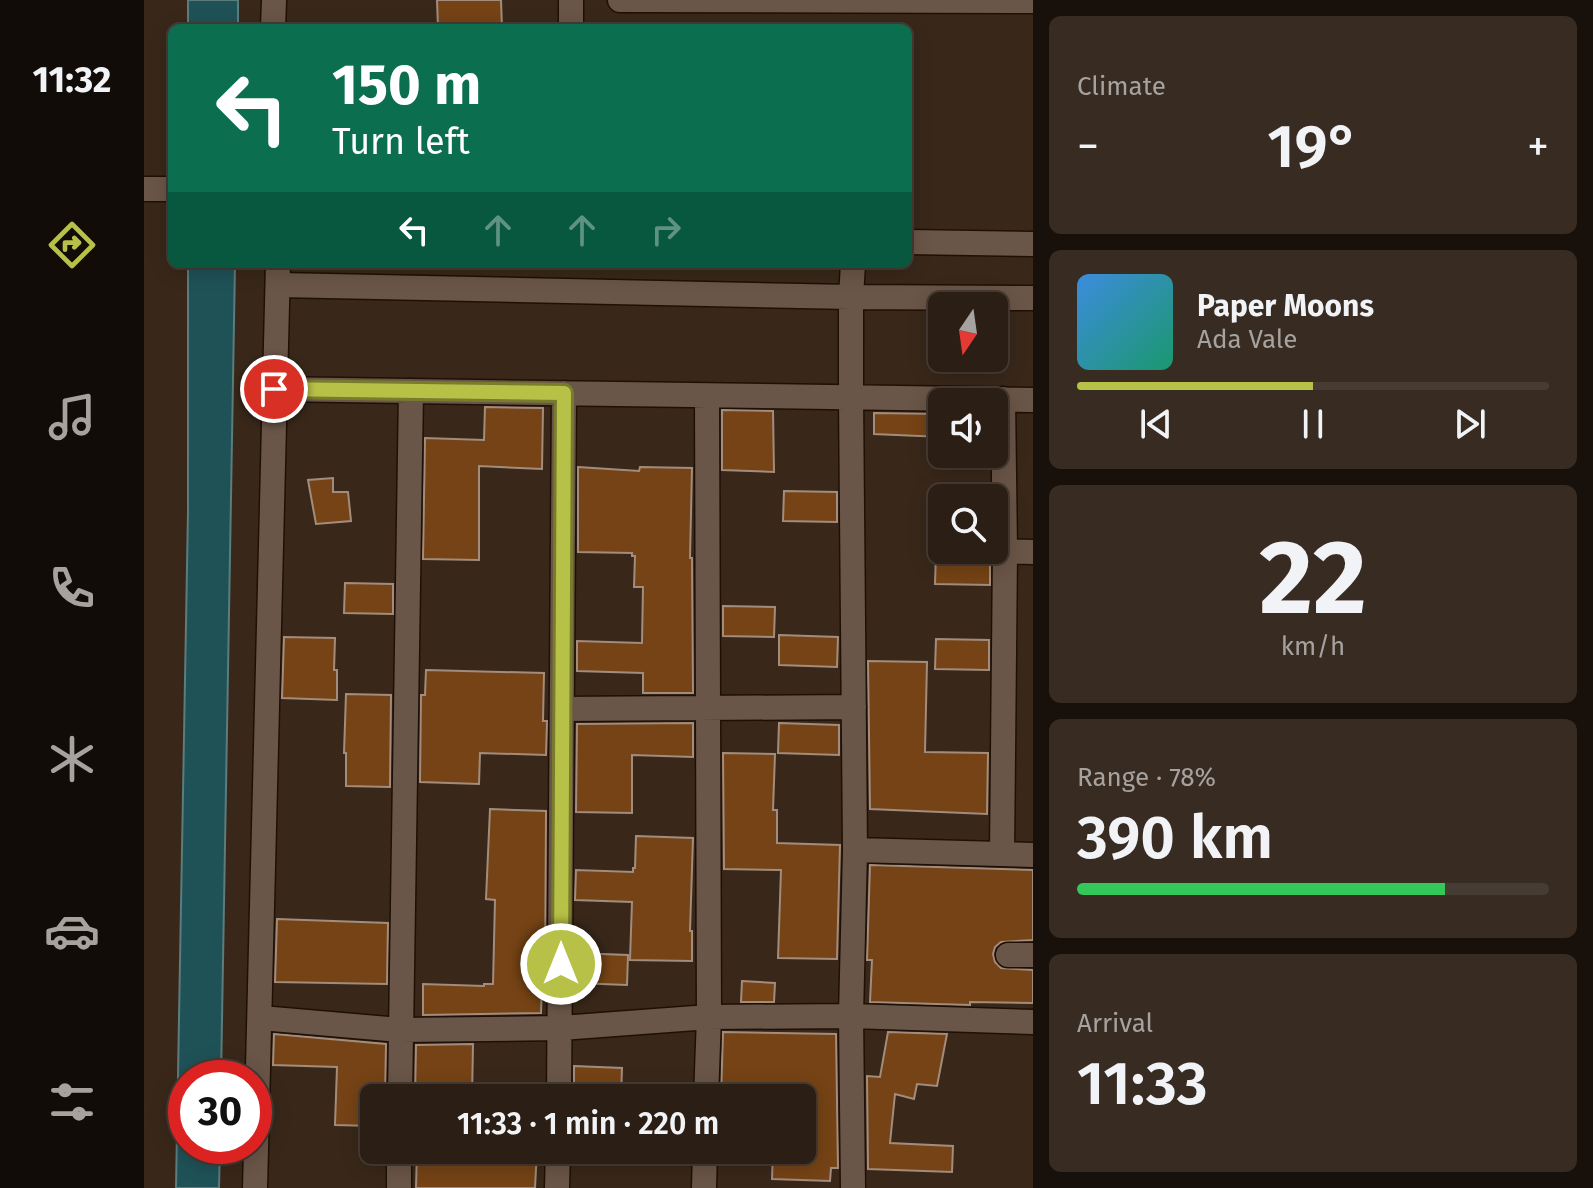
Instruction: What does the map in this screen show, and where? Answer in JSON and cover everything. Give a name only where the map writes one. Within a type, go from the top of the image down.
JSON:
[{"type":"street","points":[[273,24],[274,0]]},
{"type":"street","points":[[571,0],[571,24]]},
{"type":"street","points":[[620,0],[1033,1]]},
{"type":"street","points":[[144,189],[168,189]]},
{"type":"street","points":[[912,242],[1033,244]]},
{"type":"street","points":[[853,268],[853,1188]]},
{"type":"street","points":[[255,1188],[279,275],[851,297],[1033,298]]},
{"type":"street","points":[[274,389],[928,398]]},
{"type":"street","points":[[400,1084],[411,391]]},
{"type":"street","points":[[559,1084],[564,393]]},
{"type":"street","points":[[707,396],[709,1017],[707,1084]]},
{"type":"street","points":[[1008,399],[1033,400]]},
{"type":"street","points":[[1008,551],[1033,552]]},
{"type":"street","points":[[1002,854],[1005,564]]},
{"type":"street","points":[[562,709],[854,707]]},
{"type":"street","points":[[855,850],[1033,855]]},
{"type":"street","points":[[1008,955],[1033,955]]},
{"type":"street","points":[[261,1018],[400,1030],[561,1028],[709,1017],[851,1016],[1033,1022]]},
{"type":"street","points":[[399,1164],[399,1188]]},
{"type":"street","points":[[557,1188],[558,1164]]},
{"type":"street","points":[[704,1188],[705,1164]]},
{"type":"water","points":[[188,0],[238,0],[238,24],[188,24]]},
{"type":"water","points":[[188,268],[235,268],[221,1060],[178,1060],[188,511]]},
{"type":"water","points":[[176,1164],[220,1164],[219,1188],[176,1188]]},
{"type":"building","points":[[437,0],[501,0],[502,24],[438,24]]},
{"type":"building","points":[[485,407],[543,408],[542,469],[479,466],[479,560],[423,559],[425,438],[484,440]]},
{"type":"building","points":[[722,410],[773,411],[774,472],[722,470]]},
{"type":"building","points":[[874,413],[928,414],[928,436],[874,434]]},
{"type":"building","points":[[578,467],[639,471],[640,467],[692,468],[693,693],[643,693],[643,673],[577,671],[577,641],[642,643],[643,587],[634,587],[635,556],[632,553],[578,552]]},
{"type":"building","points":[[333,478],[333,492],[348,492],[351,521],[316,524],[308,480]]},
{"type":"building","points":[[784,491],[837,492],[837,522],[783,521]]},
{"type":"building","points":[[936,564],[990,564],[990,585],[935,584]]},
{"type":"building","points":[[345,583],[393,584],[393,614],[344,613]]},
{"type":"building","points":[[723,606],[775,607],[774,637],[723,636]]},
{"type":"building","points":[[779,635],[838,637],[837,667],[779,665]]},
{"type":"building","points":[[284,637],[335,638],[337,700],[282,698]]},
{"type":"building","points":[[936,639],[989,640],[989,670],[935,669]]},
{"type":"building","points":[[868,661],[927,662],[925,752],[988,753],[987,814],[870,809]]},
{"type":"building","points":[[426,670],[544,673],[546,755],[480,753],[479,784],[420,782],[421,695],[425,695]]},
{"type":"building","points":[[346,694],[391,695],[390,787],[346,786]]},
{"type":"building","points":[[693,723],[693,757],[632,755],[632,813],[576,812],[577,724]]},
{"type":"building","points":[[779,723],[839,725],[839,755],[778,753]]},
{"type":"building","points":[[723,753],[775,754],[773,810],[777,810],[777,843],[840,845],[837,959],[778,958],[781,870],[724,869]]},
{"type":"building","points":[[490,809],[546,811],[545,983],[542,983],[541,1013],[423,1015],[423,984],[493,984],[495,900],[486,899]]},
{"type":"building","points":[[636,836],[693,838],[692,961],[630,960],[632,902],[575,900],[576,870],[633,872]]},
{"type":"building","points":[[870,865],[1033,870],[1033,940],[1001,942],[993,954],[1001,968],[1033,970],[1033,1003],[870,1002],[872,960],[867,960]]},
{"type":"building","points":[[277,919],[388,923],[387,984],[275,982]]},
{"type":"building","points":[[575,953],[628,955],[627,985],[575,983]]},
{"type":"building","points":[[742,981],[775,983],[774,1002],[741,1002]]},
{"type":"building","points":[[723,1032],[836,1034],[838,1168],[831,1168],[830,1181],[772,1179],[773,1164],[816,1164],[816,1084],[721,1084]]},
{"type":"building","points":[[888,1032],[947,1034],[937,1086],[917,1084],[914,1099],[895,1094],[890,1143],[953,1146],[952,1172],[868,1169],[867,1076],[880,1077]]},
{"type":"building","points":[[274,1034],[386,1044],[385,1084],[360,1084],[360,1126],[335,1125],[337,1067],[273,1065]]},
{"type":"building","points":[[473,1044],[472,1084],[415,1084],[416,1045]]},
{"type":"building","points":[[574,1066],[622,1068],[621,1084],[574,1084]]},
{"type":"building","points":[[417,1164],[536,1164],[535,1188],[416,1188]]},
{"type":"route","points":[[274,389],[564,393],[561,964]]}]
